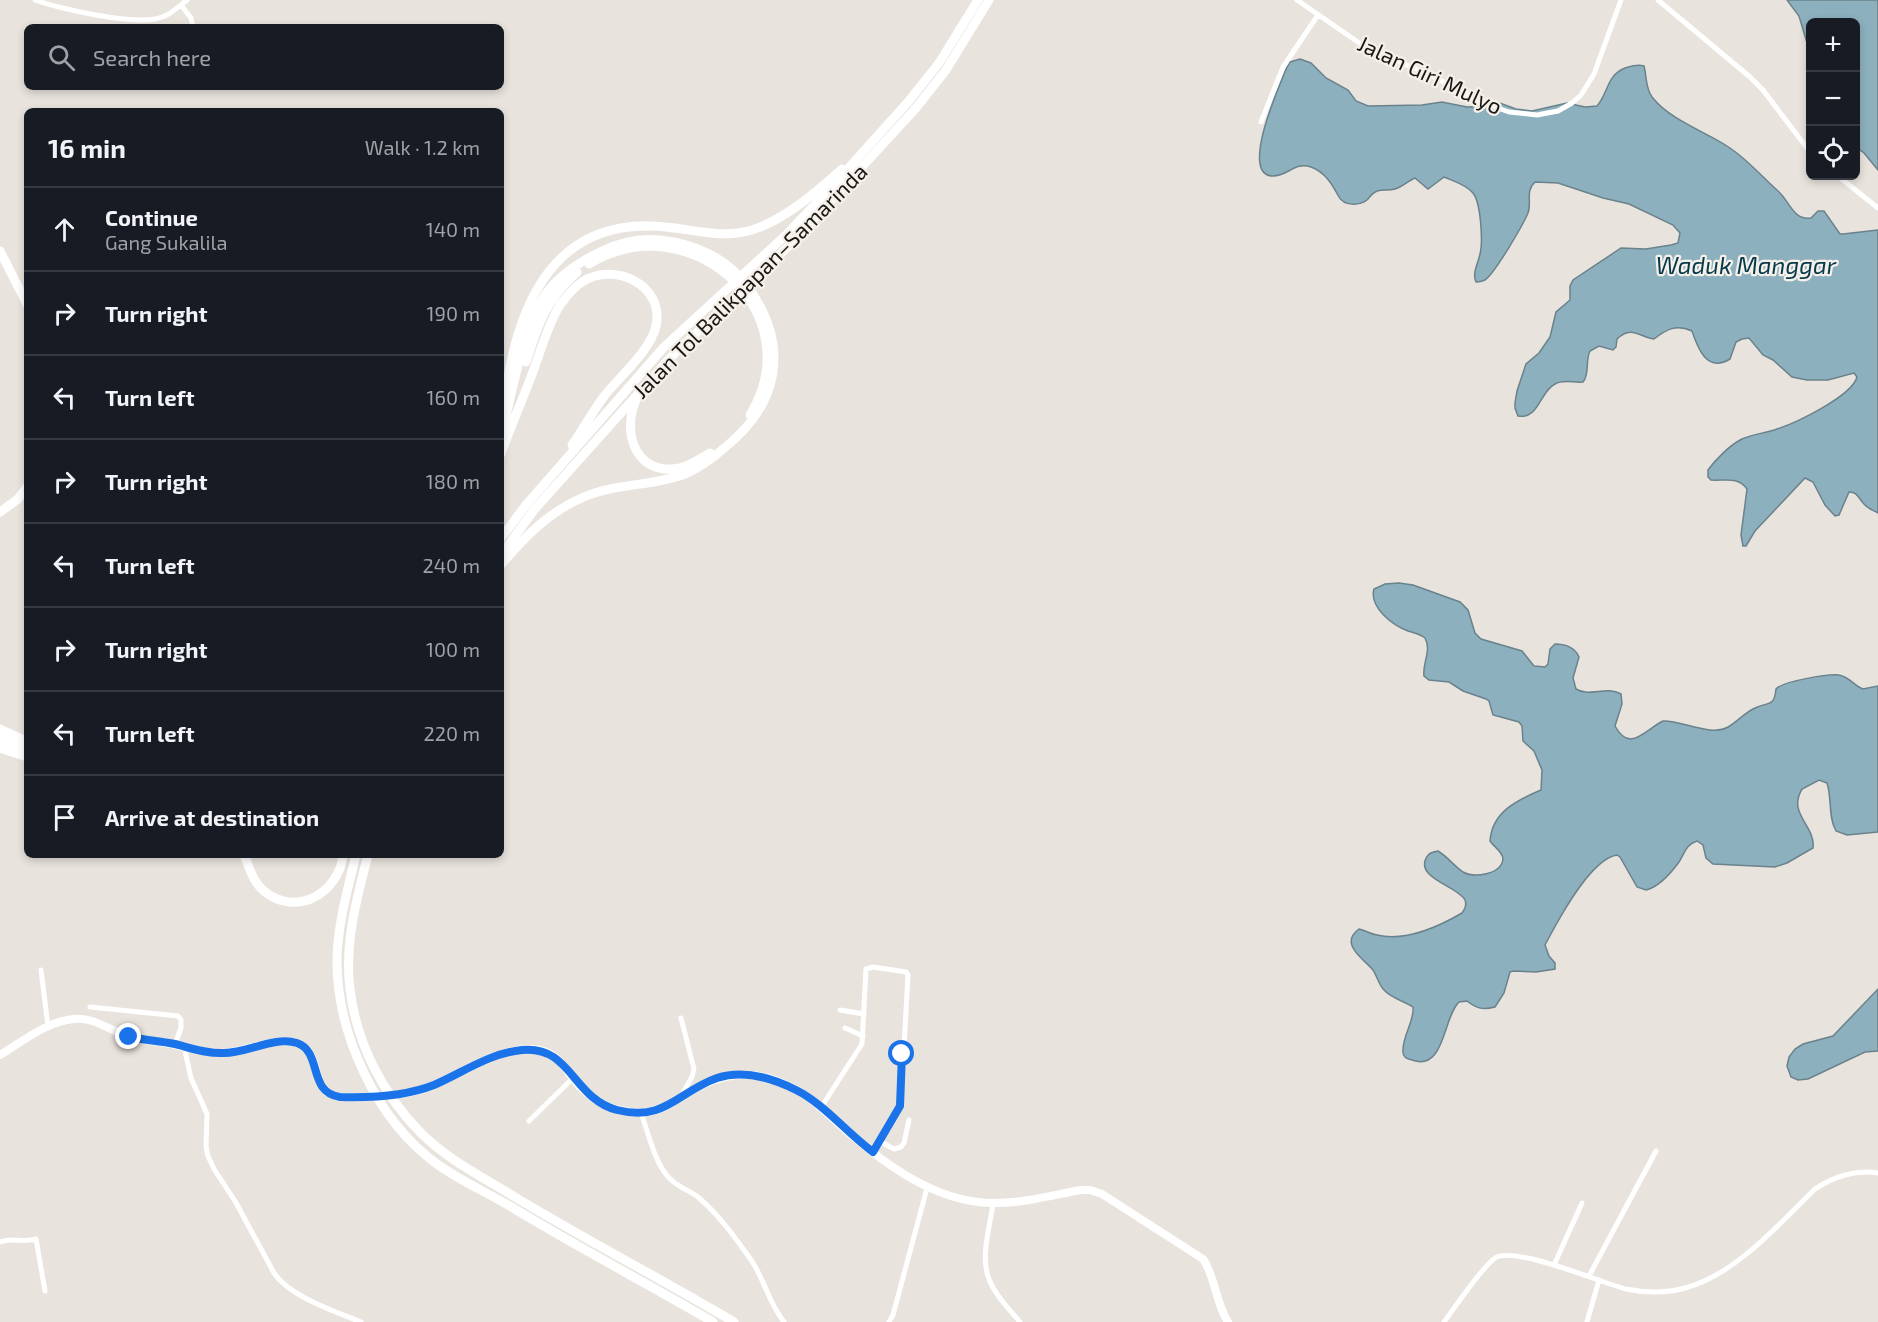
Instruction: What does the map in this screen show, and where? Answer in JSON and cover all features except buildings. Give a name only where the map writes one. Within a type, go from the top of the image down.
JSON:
[{"type":"highway","name":"Jalan Tol Balikpapan–Samarinda","points":[[504,534],[664,347],[786,235],[882,131],[939,63],[978,0]]},
{"type":"highway","name":"Jalan Tol Balikpapan–Samarinda","points":[[504,551],[534,510],[671,357],[793,242],[916,108],[946,70],[989,0]]},
{"type":"highway","points":[[504,405],[508,373],[527,308],[547,272],[564,255],[582,242],[607,231],[628,226],[656,226],[720,235],[753,230],[784,214],[815,192],[882,131]]},
{"type":"highway","points":[[504,438],[532,324],[545,296],[572,268],[589,257],[612,246],[631,242],[657,239],[681,243],[700,249],[746,284],[770,333],[774,371],[762,407],[741,435],[706,462],[685,474],[604,490],[566,505],[531,531],[504,562]]},
{"type":"highway","points":[[0,251],[24,297]]},
{"type":"highway","points":[[504,441],[553,320],[569,294],[582,281],[602,274],[627,277],[642,284],[652,294],[657,305],[656,327],[650,341],[604,396],[553,475]]},
{"type":"highway","points":[[640,392],[632,410],[630,431],[637,452],[644,460],[665,469],[681,468],[722,445],[737,432],[756,406],[766,371],[767,352],[754,302]]},
{"type":"highway","points":[[0,512],[18,499],[24,491]]},
{"type":"highway","points":[[0,729],[24,744]]},
{"type":"highway","points":[[0,739],[24,745]]},
{"type":"highway","points":[[0,748],[24,756]]},
{"type":"highway","points":[[0,754],[24,760]]},
{"type":"highway","points":[[244,858],[254,879],[266,892],[282,900],[299,902],[316,897],[330,887],[339,872],[342,858]]},
{"type":"highway","points":[[355,858],[341,922],[338,986],[352,1046],[362,1070],[391,1117],[412,1142],[436,1164],[569,1242],[713,1322]]},
{"type":"highway","points":[[367,858],[353,924],[349,958],[349,987],[353,1012],[363,1042],[374,1067],[403,1113],[421,1134],[464,1167],[574,1233],[734,1322]]},
{"type":"street","points":[[35,0],[67,9],[141,20],[161,17],[187,0]]},
{"type":"street","name":"Jalan Giri Mulyo","points":[[1297,0],[1368,49],[1428,74],[1483,102],[1509,112],[1537,115],[1558,111],[1581,95],[1594,74],[1621,0]]},
{"type":"street","points":[[1658,0],[1750,77],[1763,90],[1806,147]]},
{"type":"street","points":[[181,5],[191,18],[192,24]]},
{"type":"street","points":[[1261,122],[1283,67],[1318,15]]},
{"type":"street","points":[[1843,180],[1878,208]]},
{"type":"street","points":[[822,1106],[861,1046],[867,968],[907,973],[900,1106],[881,1142],[873,1152]]},
{"type":"street","points":[[41,970],[48,1026]]},
{"type":"street","points":[[90,1007],[178,1016],[181,1025],[175,1044]]},
{"type":"street","points":[[840,1010],[864,1014]]},
{"type":"street","points":[[680,1098],[694,1071],[681,1018]]},
{"type":"street","points":[[0,1055],[48,1026],[68,1020],[88,1019],[129,1037],[223,1053],[278,1042],[295,1043],[303,1046],[308,1052],[319,1082],[327,1092],[340,1097],[404,1093],[422,1089],[476,1065],[521,1050],[541,1050],[554,1056],[588,1094],[606,1106],[641,1113],[662,1109],[717,1078],[744,1075],[775,1080],[822,1106],[849,1134],[927,1188],[961,1199],[993,1203],[1017,1202],[1081,1190],[1102,1194],[1203,1258],[1211,1276],[1219,1306],[1228,1322]]},
{"type":"street","points":[[845,1028],[862,1036]]},
{"type":"street","points":[[184,1047],[192,1082],[207,1114],[206,1147],[214,1169],[235,1201],[274,1273],[302,1297],[361,1322]]},
{"type":"street","points":[[529,1121],[573,1078]]},
{"type":"street","points":[[641,1113],[664,1172],[696,1196],[724,1224],[751,1259],[763,1280],[771,1303],[784,1322]]},
{"type":"street","points":[[881,1142],[894,1149],[901,1147],[909,1120]]},
{"type":"street","points":[[1589,1276],[1656,1151]]},
{"type":"street","points":[[1444,1322],[1488,1265],[1497,1256],[1509,1254],[1554,1265],[1627,1289],[1671,1291],[1695,1285],[1738,1260],[1825,1182],[1853,1173],[1878,1173]]},
{"type":"street","points":[[889,1322],[927,1188]]},
{"type":"street","points":[[993,1203],[987,1239],[986,1271],[996,1291],[1020,1322]]},
{"type":"street","points":[[1554,1265],[1582,1203]]},
{"type":"street","points":[[0,1242],[13,1239],[28,1241],[36,1239],[45,1292]]},
{"type":"street","points":[[1587,1322],[1599,1280]]},
{"type":"water","points":[[1787,0],[1878,0],[1878,170],[1860,150],[1860,18],[1806,18],[1806,40],[1799,16]]},
{"type":"water","name":"Waduk Manggar","points":[[1300,59],[1311,63],[1326,78],[1348,90],[1356,101],[1368,106],[1422,105],[1442,102],[1467,107],[1489,106],[1497,102],[1516,109],[1532,111],[1567,103],[1585,107],[1597,106],[1614,75],[1625,68],[1644,66],[1648,89],[1660,105],[1678,119],[1737,153],[1782,195],[1800,216],[1811,218],[1818,211],[1824,211],[1840,234],[1878,230],[1878,513],[1866,506],[1856,494],[1849,492],[1839,515],[1835,516],[1825,505],[1813,482],[1805,478],[1755,531],[1746,546],[1743,546],[1741,535],[1747,489],[1740,482],[1711,480],[1708,477],[1708,470],[1737,442],[1746,437],[1786,426],[1809,415],[1845,392],[1857,377],[1854,373],[1828,380],[1792,377],[1773,360],[1763,355],[1749,338],[1736,342],[1730,359],[1722,363],[1715,363],[1705,357],[1692,331],[1681,328],[1672,329],[1654,339],[1636,333],[1627,333],[1617,339],[1613,350],[1599,346],[1590,351],[1583,382],[1565,381],[1555,384],[1531,414],[1518,416],[1515,403],[1526,364],[1539,353],[1550,337],[1556,312],[1570,300],[1570,286],[1573,280],[1621,248],[1646,249],[1671,245],[1678,243],[1680,233],[1673,225],[1629,204],[1558,183],[1535,182],[1529,193],[1528,213],[1515,238],[1490,276],[1484,281],[1476,282],[1475,272],[1481,241],[1480,214],[1476,198],[1464,185],[1444,177],[1428,189],[1415,178],[1398,188],[1377,191],[1364,202],[1352,204],[1341,200],[1328,179],[1311,167],[1296,167],[1277,176],[1263,171],[1260,160],[1265,126],[1287,67],[1290,62]]},
{"type":"water","points":[[1385,584],[1413,585],[1460,602],[1468,610],[1475,633],[1481,639],[1522,651],[1534,666],[1545,667],[1548,664],[1550,649],[1555,644],[1572,648],[1579,657],[1573,678],[1576,689],[1621,694],[1622,704],[1615,726],[1626,738],[1638,737],[1663,721],[1721,730],[1751,710],[1772,702],[1776,689],[1780,686],[1806,679],[1839,675],[1863,689],[1878,686],[1878,832],[1847,835],[1836,831],[1832,820],[1827,783],[1819,780],[1802,789],[1798,798],[1800,813],[1813,840],[1813,848],[1787,863],[1775,867],[1713,864],[1706,858],[1703,845],[1697,841],[1688,847],[1664,879],[1646,890],[1637,887],[1620,857],[1617,855],[1607,859],[1596,868],[1575,893],[1545,945],[1549,956],[1555,963],[1555,969],[1510,972],[1504,993],[1495,1007],[1480,1008],[1467,1001],[1459,1002],[1437,1051],[1431,1058],[1423,1062],[1407,1058],[1403,1054],[1403,1046],[1413,1007],[1382,988],[1373,970],[1352,946],[1353,935],[1359,929],[1388,937],[1410,935],[1432,928],[1462,913],[1466,904],[1465,900],[1455,890],[1432,877],[1425,865],[1427,856],[1438,851],[1468,874],[1486,874],[1497,869],[1503,856],[1490,841],[1495,822],[1507,808],[1541,790],[1542,770],[1534,751],[1523,741],[1522,726],[1519,722],[1493,715],[1489,701],[1486,699],[1463,691],[1449,682],[1429,680],[1424,676],[1428,648],[1425,638],[1389,620],[1378,609],[1373,596],[1374,589]]},
{"type":"water","points":[[1878,989],[1878,1051],[1865,1052],[1808,1079],[1798,1080],[1791,1077],[1787,1066],[1789,1057],[1795,1049],[1803,1044],[1833,1036]]},
{"type":"route","points":[[129,1037],[213,1053],[232,1053],[290,1041],[306,1048],[323,1088],[330,1094],[340,1097],[404,1093],[422,1089],[476,1065],[521,1050],[541,1050],[554,1056],[592,1098],[606,1106],[634,1113],[662,1109],[717,1078],[735,1075],[764,1077],[795,1089],[822,1106],[837,1123],[873,1152],[881,1142],[900,1106],[902,1054]]}]
